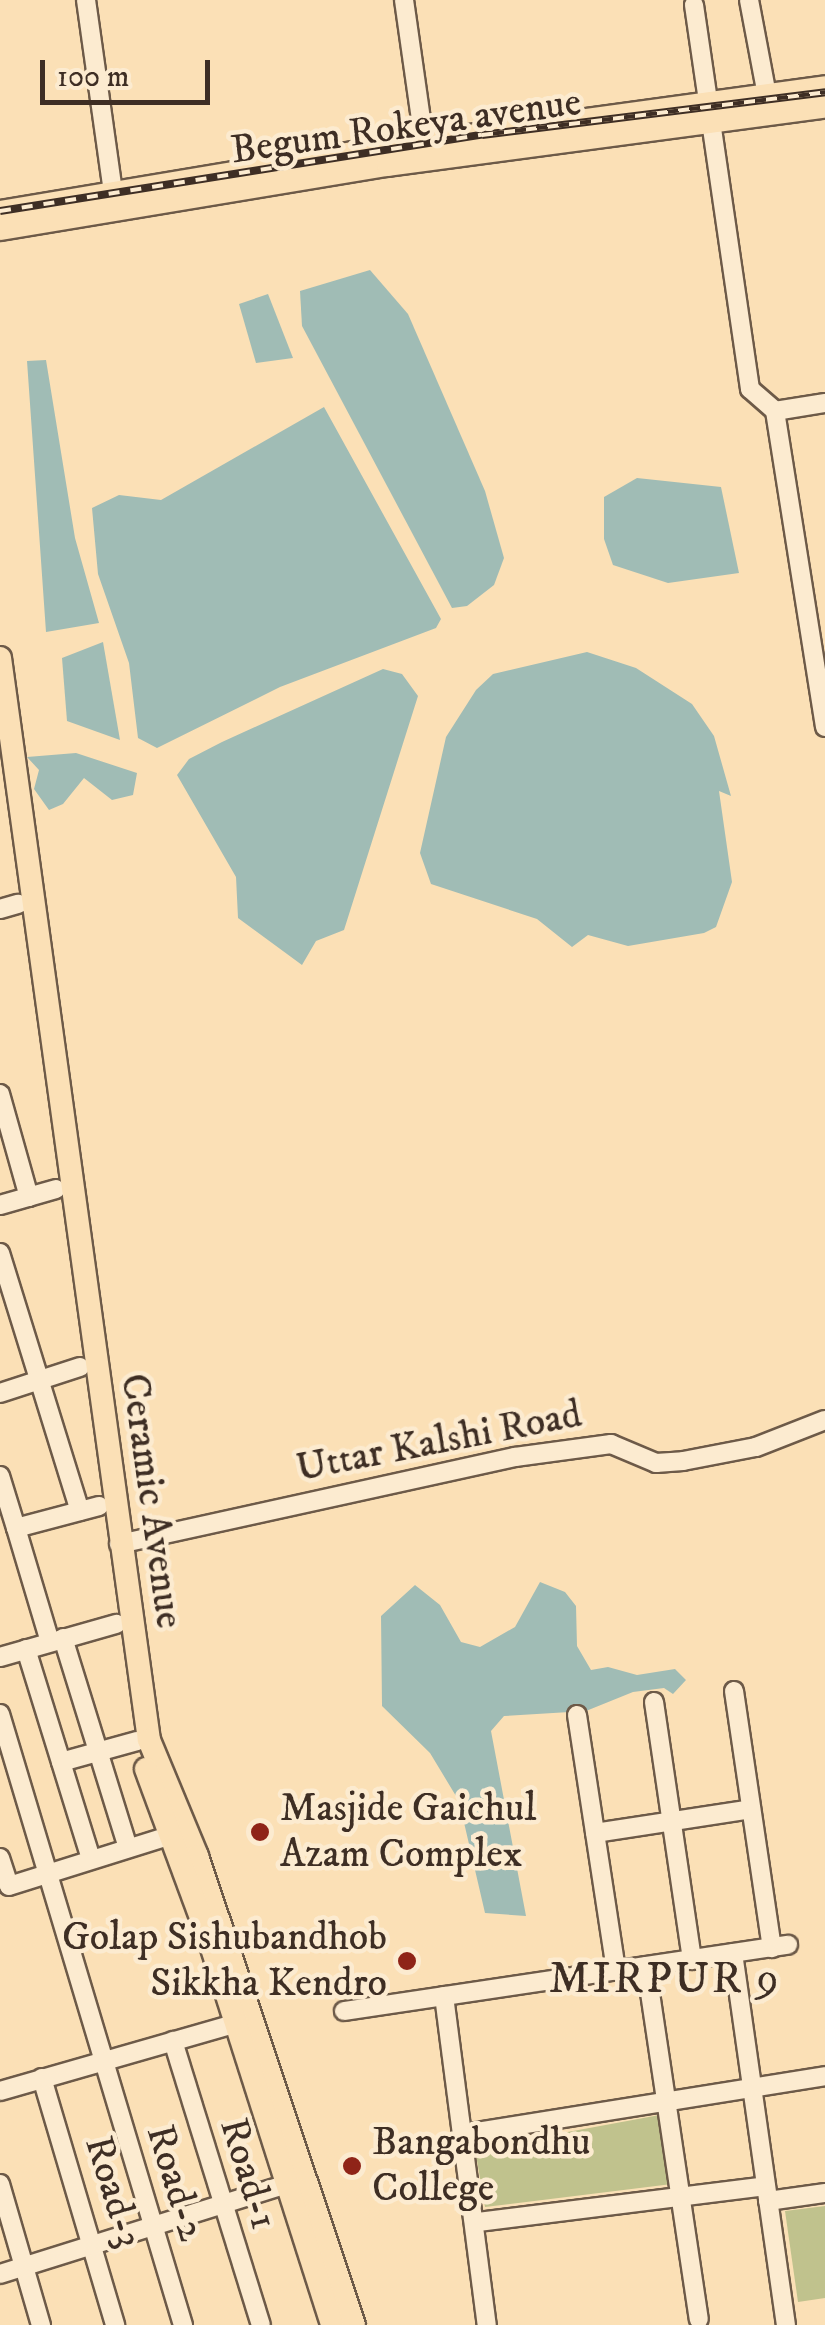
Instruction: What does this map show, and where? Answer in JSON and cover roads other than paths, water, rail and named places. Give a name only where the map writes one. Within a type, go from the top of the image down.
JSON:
[{"type":"main road","name":"Begum Rokeya avenue","points":[[0,229],[707,112],[767,95],[825,87]]},
{"type":"main road","name":"Begum Rokeya avenue","points":[[0,212],[424,141],[707,112],[825,107]]},
{"type":"main road","name":"Ceramic Avenue","points":[[0,658],[112,1552],[116,1624],[137,1741],[332,2325]]},
{"type":"main road","name":"Ceramic Avenue","points":[[0,768],[9,907],[56,1189],[80,1367],[89,1508],[112,1552],[149,1740],[197,1856],[354,2325]]},
{"type":"street","points":[[86,0],[114,191]]},
{"type":"street","points":[[404,0],[424,141]]},
{"type":"street","points":[[750,0],[767,95]]},
{"type":"street","points":[[694,5],[743,368],[750,389],[775,411],[825,727]]},
{"type":"street","points":[[775,411],[825,402]]},
{"type":"street","points":[[0,1094],[29,1197]]},
{"type":"street","points":[[0,1206],[56,1189]]},
{"type":"street","points":[[0,1253],[89,1508],[16,1528]]},
{"type":"street","points":[[0,1393],[80,1367]]},
{"type":"street","name":"Uttar Kalshi Road","points":[[112,1552],[515,1457],[611,1444],[656,1463],[683,1461],[756,1447],[825,1420]]},
{"type":"street","points":[[0,1476],[128,1848]]},
{"type":"street","points":[[0,1657],[116,1624]]},
{"type":"street","points":[[26,1648],[91,1858]]},
{"type":"street","points":[[344,2011],[780,1946],[752,1810],[734,1691]]},
{"type":"street","points":[[654,1702],[692,1960]]},
{"type":"street","name":"Road-2","points":[[0,1714],[183,2325]]},
{"type":"street","points":[[577,1715],[616,1971]]},
{"type":"street","points":[[61,1762],[137,1741]]},
{"type":"street","points":[[595,1833],[752,1810]]},
{"type":"street","points":[[0,1858],[4,1888],[169,1836]]},
{"type":"street","points":[[733,1954],[786,2325]]},
{"type":"street","points":[[646,1966],[699,2318]]},
{"type":"street","points":[[444,1996],[478,2222],[487,2325]]},
{"type":"street","points":[[0,2091],[234,2024]]},
{"type":"street","name":"Road-1","points":[[173,2041],[219,2204],[261,2325]]},
{"type":"street","points":[[464,2134],[825,2076]]},
{"type":"street","name":"Road-3","points":[[42,2078],[115,2325]]},
{"type":"street","points":[[0,2184],[41,2325]]},
{"type":"street","points":[[0,2274],[288,2184]]},
{"type":"street","points":[[478,2222],[681,2197],[825,2193]]},
{"type":"water","points":[[370,270],[408,314],[485,491],[504,558],[494,585],[467,606],[452,608],[302,326],[300,291]]},
{"type":"water","points":[[268,294],[293,358],[256,363],[239,304]]},
{"type":"water","points":[[46,360],[75,538],[99,623],[46,632],[27,361]]},
{"type":"water","points":[[324,407],[441,619],[436,628],[280,687],[157,748],[138,738],[129,663],[98,574],[92,508],[119,495],[161,500]]},
{"type":"water","points":[[637,478],[721,487],[739,573],[668,583],[613,565],[604,539],[604,497]]},
{"type":"water","points":[[103,642],[120,740],[67,721],[62,658]]},
{"type":"water","points":[[587,652],[636,668],[692,704],[714,736],[731,796],[719,791],[732,882],[716,927],[704,933],[628,946],[588,935],[572,947],[537,919],[431,884],[420,853],[446,737],[476,690],[493,674]]},
{"type":"water","points":[[383,669],[402,674],[418,696],[344,930],[316,941],[302,965],[238,918],[236,877],[177,775],[189,759],[222,742]]},
{"type":"water","points":[[76,753],[137,773],[133,795],[112,800],[84,778],[63,804],[49,810],[34,789],[39,770],[27,757]]},
{"type":"water","points":[[540,1582],[565,1592],[576,1606],[577,1646],[591,1670],[608,1667],[637,1675],[675,1669],[686,1680],[673,1694],[664,1688],[633,1692],[586,1711],[504,1716],[491,1731],[526,1916],[485,1913],[459,1801],[430,1753],[382,1706],[381,1616],[415,1585],[440,1605],[461,1642],[480,1647],[515,1627]]},
{"type":"railway","points":[[0,211],[482,135],[825,92]]},
{"type":"place","name":"Masjide Gaichul Azam Complex","points":[[260,1832]]},
{"type":"place","name":"Golap Sishubandhob Sikkha Kendro","points":[[407,1961]]},
{"type":"place","name":"Bangabondhu College","points":[[352,2166]]},
{"type":"district","name":"MIRPUR 9","points":[[665,1980]]}]
